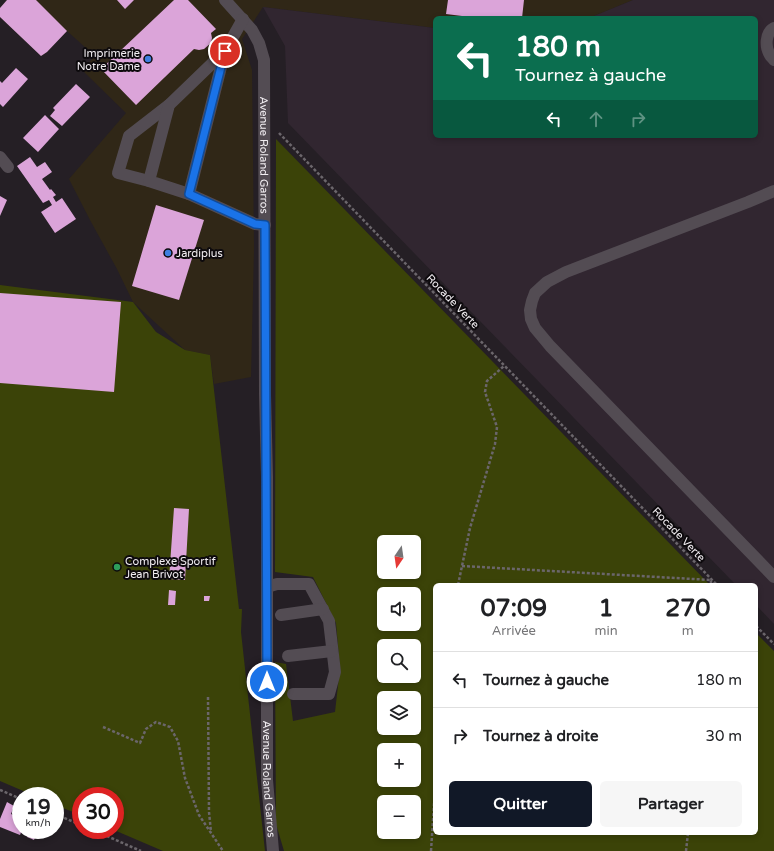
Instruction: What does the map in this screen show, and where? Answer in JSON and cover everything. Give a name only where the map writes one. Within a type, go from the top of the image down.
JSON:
[{"type":"street","name":"Avenue Roland Garros","points":[[225,0],[252,30],[259,43],[264,60],[267,780],[273,851]]},
{"type":"street","points":[[189,194],[225,51],[243,19]]},
{"type":"street","points":[[774,28],[771,29],[766,40],[769,54],[774,60]]},
{"type":"street","points":[[225,51],[169,105],[129,136],[118,173],[150,181],[189,194],[255,224],[265,225]]},
{"type":"street","points":[[150,181],[169,105]]},
{"type":"street","points":[[0,157],[8,167]]},
{"type":"street","points":[[774,191],[566,272],[547,282],[535,293],[530,310],[531,319],[535,328],[550,346],[774,577]]},
{"type":"street","points":[[267,587],[277,584],[309,584],[329,621],[335,672],[329,694],[293,694]]},
{"type":"street","points":[[281,615],[323,609]]},
{"type":"street","points":[[288,656],[332,650]]},
{"type":"path","name":"Rocade Verte","points":[[277,131],[715,583]]},
{"type":"path","points":[[458,583],[470,528],[495,444],[497,427],[485,392],[487,382],[504,366]]},
{"type":"path","points":[[462,566],[712,580],[711,583]]},
{"type":"path","points":[[758,628],[774,644]]},
{"type":"path","points":[[208,697],[209,812],[211,833]]},
{"type":"path","points":[[103,727],[140,743],[146,729],[156,722],[170,727],[178,741],[185,778],[199,815],[224,851]]},
{"type":"path","points":[[0,790],[12,795]]},
{"type":"path","points":[[431,851],[433,820]]},
{"type":"path","points":[[686,851],[688,835]]},
{"type":"path","points":[[114,839],[141,851]]},
{"type":"shaded area","points":[[7,0],[633,0],[594,16],[433,16],[433,28],[263,7],[242,39],[252,70],[254,248],[251,377],[214,384],[210,355],[185,350],[133,302],[69,179],[126,113],[82,70],[95,56],[67,31],[47,52],[41,56],[0,17],[0,8]]},
{"type":"shaded area","points":[[633,0],[774,0],[774,624],[758,607],[758,583],[734,583],[288,123],[285,46],[263,7],[433,28],[433,138],[758,138],[758,16],[594,16]]},
{"type":"green space","points":[[276,139],[708,583],[433,583],[433,835],[758,835],[758,635],[774,651],[774,851],[284,851],[276,824],[275,662],[286,664],[293,721],[335,712],[340,668],[336,623],[313,577],[275,572]]},
{"type":"green space","name":"Complexe Sportif Jean Brivot","points":[[0,285],[133,302],[156,332],[185,350],[210,355],[239,609],[242,609],[241,632],[265,851],[163,851],[124,834],[124,787],[72,787],[72,812],[64,808],[64,787],[14,787],[0,781]]},
{"type":"building","points":[[7,0],[36,0],[67,31],[47,52],[41,56],[0,17],[0,8]]},
{"type":"building","points":[[117,0],[134,0],[125,9]]},
{"type":"building","name":"Imprimerie Notre Dame","points":[[174,0],[188,0],[216,29],[211,33],[211,43],[204,49],[194,49],[136,105],[101,69]]},
{"type":"building","points":[[448,0],[524,0],[522,16],[462,16],[446,14]]},
{"type":"building","points":[[16,68],[28,79],[3,107],[0,104],[0,81],[2,83]]},
{"type":"building","points":[[76,84],[90,97],[62,126],[50,116],[55,110],[53,108]]},
{"type":"building","points":[[45,115],[59,129],[38,152],[23,138]]},
{"type":"building","points":[[30,157],[37,167],[45,162],[52,172],[42,179],[50,190],[51,189],[56,195],[53,197],[56,202],[62,198],[76,219],[55,233],[41,212],[52,205],[49,200],[43,203],[17,166]]},
{"type":"building","points":[[0,196],[7,200],[0,216]]},
{"type":"building","name":"Jardiplus","points":[[156,205],[204,220],[179,300],[132,286]]},
{"type":"building","points":[[0,293],[121,302],[114,392],[0,383]]},
{"type":"building","points":[[174,508],[189,509],[185,580],[169,579]]},
{"type":"building","points":[[169,590],[176,591],[175,605],[168,605]]},
{"type":"building","points":[[204,596],[210,596],[209,601],[204,601]]},
{"type":"building","points":[[7,802],[12,805],[12,832],[0,827],[0,819]]},
{"type":"place","name":"Imprimerie Notre Dame","points":[[148,59]]},
{"type":"place","name":"Jardiplus","points":[[168,253]]},
{"type":"place","name":"Complexe Sportif Jean Brivot","points":[[117,567]]},
{"type":"route","points":[[225,51],[189,194],[255,224],[265,225],[267,682]]}]
